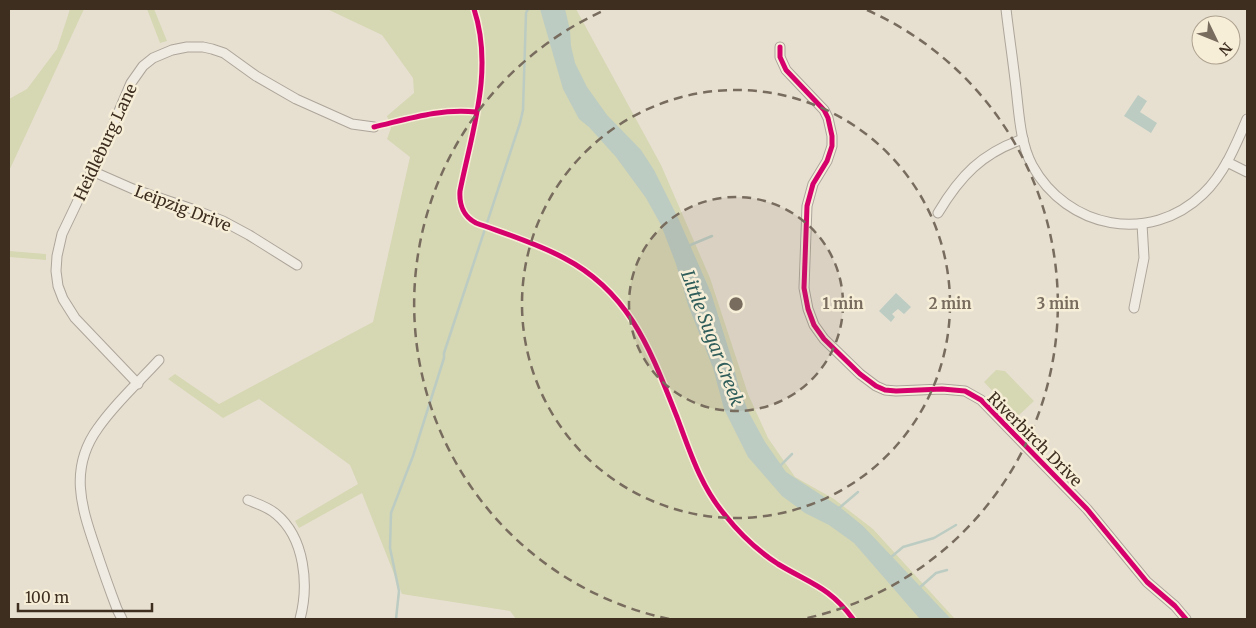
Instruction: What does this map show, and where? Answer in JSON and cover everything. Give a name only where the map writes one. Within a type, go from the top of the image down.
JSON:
[{"type":"street","points":[[1006,9],[1023,139],[1031,164],[1039,177],[1055,195],[1068,205],[1090,217],[1129,225],[1142,224],[1158,220],[1190,205],[1214,182],[1227,162],[1247,120]]},
{"type":"street","name":"Heidleburg Lane","points":[[138,384],[75,318],[66,305],[58,286],[56,271],[60,242],[136,74],[153,58],[165,52],[187,47],[203,47],[224,53],[256,76],[296,99],[352,124],[374,127]]},
{"type":"street","name":"Riverbirch Drive","points":[[780,47],[780,57],[786,70],[824,110],[831,128],[832,146],[827,161],[813,184],[808,206],[804,288],[810,317],[819,332],[860,374],[876,386],[896,391],[942,389],[965,391],[981,400],[1087,508],[1147,582],[1175,606],[1186,619]]},
{"type":"street","points":[[938,213],[951,192],[975,165],[996,150],[1023,139]]},
{"type":"street","points":[[1227,162],[1247,172]]},
{"type":"street","name":"Leipzig Drive","points":[[92,171],[134,189],[223,221],[297,265]]},
{"type":"street","points":[[1134,308],[1144,258],[1142,224]]},
{"type":"street","points":[[122,619],[116,609],[83,513],[80,480],[84,455],[98,427],[160,360]]},
{"type":"street","points":[[248,500],[275,513],[286,525],[295,543],[304,573],[300,619]]},
{"type":"green space","points":[[70,9],[84,9],[9,171],[9,99],[27,89],[57,49]]},
{"type":"green space","points":[[147,9],[154,9],[167,41],[160,43]]},
{"type":"green space","points":[[327,9],[576,9],[661,165],[710,278],[748,394],[768,438],[795,477],[834,499],[873,529],[955,619],[516,619],[510,611],[402,594],[362,493],[299,528],[295,521],[358,484],[350,465],[259,399],[223,418],[168,379],[175,374],[219,404],[373,322],[410,157],[387,139],[391,128],[387,116],[414,93],[413,78],[382,35]]},
{"type":"green space","points":[[9,251],[46,254],[46,260],[9,257]]},
{"type":"green space","points":[[996,370],[1005,371],[1034,401],[1017,417],[984,382]]},
{"type":"water","name":"Little Sugar Creek","points":[[540,9],[565,9],[575,63],[587,87],[607,115],[641,150],[654,170],[679,220],[711,293],[738,384],[748,411],[765,442],[786,472],[841,508],[863,526],[951,619],[920,619],[854,543],[829,525],[805,513],[782,496],[748,457],[724,409],[713,368],[688,305],[676,264],[661,225],[646,198],[616,157],[589,127],[579,119],[563,89]]},
{"type":"water","points":[[1138,95],[1147,101],[1140,112],[1157,123],[1151,133],[1124,116]]},
{"type":"water","points":[[896,293],[911,307],[904,314],[898,309],[892,314],[895,317],[891,322],[879,311]]},
{"type":"waterway","points":[[396,619],[399,591],[390,548],[391,513],[413,456],[444,353],[520,123],[523,110],[526,13],[528,9]]},
{"type":"waterway","points":[[688,246],[712,236]]},
{"type":"waterway","points":[[779,467],[792,454]]},
{"type":"waterway","points":[[838,509],[858,492]]},
{"type":"waterway","points":[[890,558],[903,547],[934,538],[956,525]]},
{"type":"waterway","points":[[918,589],[936,573],[947,570]]},
{"type":"cycle path","points":[[474,9],[480,32],[482,78],[475,123],[460,191],[461,206],[465,214],[476,223],[532,243],[564,258],[587,272],[606,288],[636,326],[647,347],[697,469],[717,504],[737,529],[756,548],[778,564],[827,593],[853,619]]},
{"type":"cycle path","points":[[780,47],[780,57],[786,70],[824,110],[832,136],[832,146],[827,161],[813,184],[807,206],[804,288],[808,309],[814,325],[824,339],[860,374],[876,386],[885,390],[896,391],[942,389],[965,391],[981,400],[1087,509],[1147,582],[1175,606],[1186,619]]},
{"type":"cycle path","points":[[374,127],[437,113],[476,112]]}]
